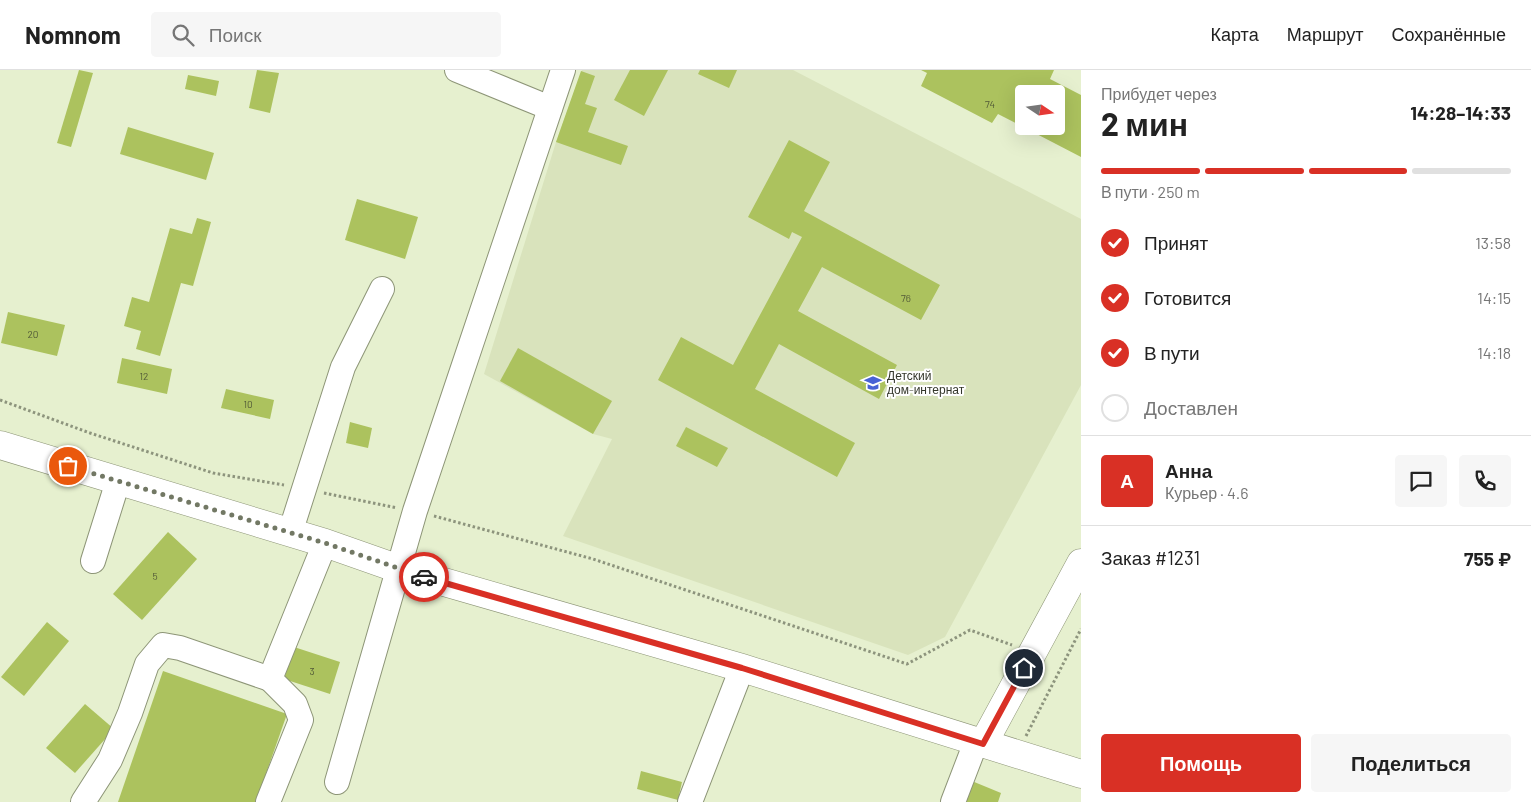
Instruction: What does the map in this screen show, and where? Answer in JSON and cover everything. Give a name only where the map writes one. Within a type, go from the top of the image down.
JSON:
[{"type":"main road","points":[[0,445],[325,543],[399,569],[742,668],[1081,774]]},
{"type":"main road","points":[[980,743],[1081,563]]},
{"type":"lane","points":[[456,70],[550,108]]},
{"type":"lane","points":[[337,782],[415,511],[563,70]]},
{"type":"lane","points":[[290,533],[343,367],[382,289]]},
{"type":"lane","points":[[93,561],[118,481]]},
{"type":"lane","points":[[270,679],[325,543]]},
{"type":"lane","points":[[83,802],[110,760],[130,713],[147,664],[163,645],[180,648],[270,679],[295,704],[302,720],[268,802]]},
{"type":"lane","points":[[690,802],[742,668]]},
{"type":"lane","points":[[953,802],[980,743]]},
{"type":"path","points":[[0,400],[90,433],[213,473],[415,511],[592,559],[907,664],[970,630],[1032,652]]},
{"type":"path","points":[[1016,754],[1081,629]]},
{"type":"shaded area","points":[[582,70],[793,70],[1081,219],[1081,385],[945,637],[908,655],[563,536],[612,439],[593,434],[484,374],[556,142]]},
{"type":"building","points":[[79,70],[93,73],[71,147],[57,143]]},
{"type":"building","points":[[257,70],[279,73],[270,113],[249,108]]},
{"type":"building","points":[[630,70],[668,70],[644,116],[614,100]]},
{"type":"building","points":[[700,70],[737,70],[729,88],[698,74]]},
{"type":"building","points":[[921,70],[1054,70],[1050,79],[1062,85],[1015,85],[1015,123],[998,114],[992,123],[921,86],[927,73]]},
{"type":"building","points":[[581,71],[595,76],[585,104],[597,108],[588,132],[628,146],[621,165],[556,142]]},
{"type":"building","points":[[188,75],[219,81],[216,96],[185,89]]},
{"type":"building","points":[[1065,87],[1081,95],[1081,157],[1039,135],[1065,135]]},
{"type":"building","points":[[128,127],[214,153],[206,180],[120,154]]},
{"type":"building","points":[[789,140],[830,162],[804,211],[940,285],[921,320],[822,267],[798,311],[897,365],[879,399],[779,344],[755,389],[855,443],[837,477],[658,380],[681,337],[733,365],[802,237],[792,232],[789,239],[748,217]]},
{"type":"building","points":[[357,199],[418,217],[405,259],[345,240]]},
{"type":"building","points":[[197,218],[211,222],[193,286],[181,283],[160,356],[136,349],[141,331],[124,326],[132,297],[149,302],[170,228],[192,234]]},
{"type":"building","points":[[8,312],[65,325],[57,356],[1,343]]},
{"type":"building","points":[[518,348],[612,401],[593,434],[500,381]]},
{"type":"building","points":[[122,358],[172,369],[167,394],[117,383]]},
{"type":"building","points":[[226,389],[274,400],[270,419],[221,408]]},
{"type":"building","points":[[350,422],[372,428],[368,448],[346,443]]},
{"type":"building","points":[[686,427],[728,448],[717,467],[676,446]]},
{"type":"building","points":[[168,532],[197,559],[142,620],[113,594]]},
{"type":"building","points":[[47,622],[69,641],[24,696],[1,677]]},
{"type":"building","points":[[294,647],[340,662],[330,694],[284,679]]},
{"type":"building","points":[[163,671],[287,714],[256,802],[118,802]]},
{"type":"building","points":[[85,704],[114,729],[75,773],[46,748]]},
{"type":"building","points":[[641,771],[682,782],[678,800],[637,789]]},
{"type":"building","points":[[967,779],[1001,793],[998,802],[957,802]]},
{"type":"way so far","points":[[68,466],[325,543],[424,577]]},
{"type":"place","name":"Детский дом-интернат","points":[[873,383]]},
{"type":"route","points":[[424,577],[742,668],[983,744],[1024,668]]}]
